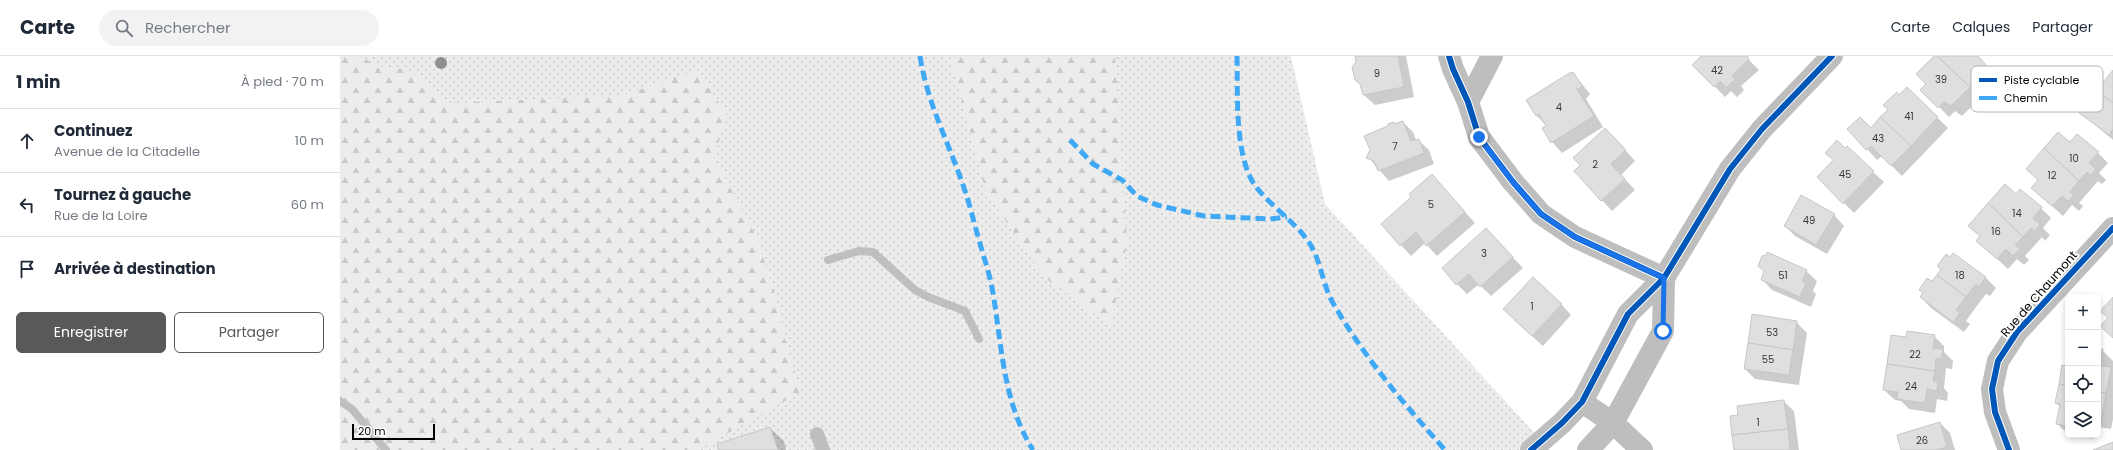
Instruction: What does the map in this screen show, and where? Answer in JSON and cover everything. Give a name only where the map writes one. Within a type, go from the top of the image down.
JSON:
[{"type":"street","points":[[1449,56],[1453,69],[1468,102],[1479,137],[1513,182],[1541,214],[1575,237],[1664,278]]},
{"type":"street","points":[[1468,102],[1492,56]]},
{"type":"street","points":[[1531,450],[1562,423],[1582,402],[1628,314],[1664,278],[1730,169],[1762,129],[1832,56]]},
{"type":"street","name":"Rue de Chaumont","points":[[2010,450],[1995,412],[1992,389],[1998,361],[2017,332],[2113,228]]},
{"type":"street","points":[[1588,450],[1613,423],[1663,331],[1664,278]]},
{"type":"street","points":[[1582,402],[1613,423],[1642,450]]},
{"type":"lane","points":[[817,434],[822,450]]},
{"type":"green space","points":[[340,56],[1291,56],[1325,204],[1550,450],[386,450]]},
{"type":"green space","points":[[340,56],[363,56],[375,65],[381,67],[405,69],[420,78],[446,103],[620,96],[698,70],[727,116],[714,157],[758,240],[779,308],[784,336],[801,392],[698,450],[340,450]]},
{"type":"green space","points":[[950,56],[1115,56],[1127,242],[1111,326],[1045,278],[986,192]]},
{"type":"building","points":[[1355,56],[1398,56],[1404,87],[1363,95],[1360,84],[1355,80],[1352,67],[1356,62]]},
{"type":"building","points":[[1701,56],[1747,56],[1749,59],[1732,76],[1735,79],[1726,88],[1720,81],[1714,87],[1692,65]]},
{"type":"building","points":[[1934,56],[1937,56],[1970,87],[1951,106],[1944,102],[1938,108],[1920,90],[1926,84],[1916,74]]},
{"type":"building","points":[[1937,56],[1978,56],[1987,66],[1971,66],[1970,87]]},
{"type":"building","points":[[2113,70],[2113,103],[2103,95],[2103,82]]},
{"type":"building","points":[[1571,72],[1574,73],[1580,83],[1576,88],[1594,116],[1551,143],[1542,128],[1546,126],[1539,114],[1536,116],[1526,100]]},
{"type":"building","points":[[1907,87],[1938,117],[1911,146],[1880,117],[1888,110],[1883,105],[1897,92],[1899,95]]},
{"type":"building","points":[[2103,95],[2113,103],[2113,129],[2109,135],[2079,113],[2103,112]]},
{"type":"building","points":[[1860,117],[1871,128],[1880,117],[1911,146],[1891,166],[1871,146],[1866,150],[1847,129]]},
{"type":"building","points":[[1403,121],[1411,141],[1419,139],[1424,153],[1378,171],[1374,161],[1366,158],[1370,150],[1364,136],[1388,126],[1388,124]]},
{"type":"building","points":[[1605,128],[1626,150],[1611,164],[1625,179],[1601,201],[1574,171],[1580,165],[1573,158]]},
{"type":"building","points":[[2058,132],[2070,142],[2077,134],[2099,152],[2089,163],[2096,169],[2091,175],[2087,172],[2079,181],[2044,148]]},
{"type":"building","points":[[1837,140],[1845,148],[1847,146],[1874,171],[1843,204],[1817,177],[1833,160],[1825,153]]},
{"type":"building","points":[[2044,148],[2079,181],[2070,192],[2074,195],[2068,201],[2062,196],[2052,206],[2031,188],[2038,180],[2026,169]]},
{"type":"building","points":[[1432,174],[1465,212],[1426,246],[1416,232],[1400,246],[1381,224],[1411,197],[1409,194]]},
{"type":"building","points":[[2005,184],[2016,194],[2020,189],[2042,207],[2033,218],[2040,224],[2035,231],[2031,228],[2023,237],[1988,203]]},
{"type":"building","points":[[1801,195],[1835,214],[1816,245],[1784,226]]},
{"type":"building","points":[[1988,203],[2023,237],[2015,245],[2020,249],[2013,256],[2006,249],[1997,259],[1976,241],[1980,236],[1968,226]]},
{"type":"building","points":[[1486,228],[1513,257],[1480,287],[1469,274],[1456,285],[1442,268]]},
{"type":"building","points":[[1767,252],[1807,270],[1802,281],[1806,283],[1800,297],[1761,280],[1764,271],[1758,266],[1762,256],[1766,255]]},
{"type":"building","points":[[1953,253],[1986,277],[1979,287],[1976,284],[1966,297],[1937,275],[1941,269],[1937,266],[1946,254],[1950,257]]},
{"type":"building","points":[[1937,275],[1966,297],[1956,310],[1960,313],[1953,322],[1920,297],[1923,293],[1919,290],[1927,278],[1932,281]]},
{"type":"building","points":[[1533,277],[1562,304],[1532,336],[1503,309]]},
{"type":"building","points":[[2113,297],[2113,338],[2101,327],[2108,318],[2101,312],[2101,310]]},
{"type":"building","points":[[1752,314],[1797,321],[1793,350],[1748,343]]},
{"type":"building","points":[[1907,331],[1935,335],[1933,348],[1943,349],[1941,359],[1936,358],[1935,371],[1887,364],[1891,335],[1906,337]]},
{"type":"building","points":[[1748,343],[1793,350],[1789,375],[1744,369]]},
{"type":"building","points":[[2101,349],[2103,349],[2101,360]]},
{"type":"building","points":[[1887,364],[1935,371],[1933,381],[1938,382],[1937,391],[1927,389],[1925,403],[1897,399],[1898,392],[1883,390]]},
{"type":"building","points":[[2062,365],[2065,366],[2065,385],[2059,384]]},
{"type":"building","points":[[2101,366],[2111,367],[2106,393],[2101,392]]},
{"type":"building","points":[[2059,384],[2065,385],[2065,426],[2056,424],[2060,404],[2055,403]]},
{"type":"building","points":[[2101,392],[2106,393],[2101,420]]},
{"type":"building","points":[[1784,400],[1788,429],[1732,435],[1730,416],[1738,415],[1737,406]]},
{"type":"building","points":[[1940,422],[1947,447],[1935,450],[1901,450],[1897,435]]},
{"type":"building","points":[[770,427],[778,450],[719,450],[717,444]]},
{"type":"building","points":[[1788,429],[1790,450],[1734,450],[1732,435]]},
{"type":"building","points":[[2113,442],[2113,450],[2093,450]]},
{"type":"waterway","points":[[828,260],[859,251],[873,252],[915,290],[928,297],[965,311],[979,339]]},
{"type":"waterway","points":[[340,401],[352,409],[386,450]]},
{"type":"marked path","points":[[920,56],[923,73],[933,107],[966,194],[989,273],[1005,374],[1015,413],[1033,450]]},
{"type":"marked path","points":[[1237,56],[1238,122],[1240,139],[1243,156],[1254,184],[1308,241],[1316,256],[1329,296],[1345,323],[1385,380],[1445,450]]},
{"type":"marked path","points":[[1070,140],[1093,164],[1122,180],[1137,196],[1157,205],[1204,216],[1270,219],[1287,217]]},
{"type":"cycle path","points":[[1449,56],[1453,69],[1468,102],[1479,137],[1513,182],[1541,214],[1575,237],[1664,278]]},
{"type":"cycle path","points":[[1531,450],[1562,423],[1582,402],[1628,314],[1664,278],[1730,169],[1762,129],[1832,56]]},
{"type":"cycle path","points":[[2009,450],[1995,412],[1992,389],[1998,361],[2017,332],[2113,228]]},
{"type":"route","points":[[1479,137],[1513,182],[1541,214],[1575,237],[1664,278],[1663,331]]}]
